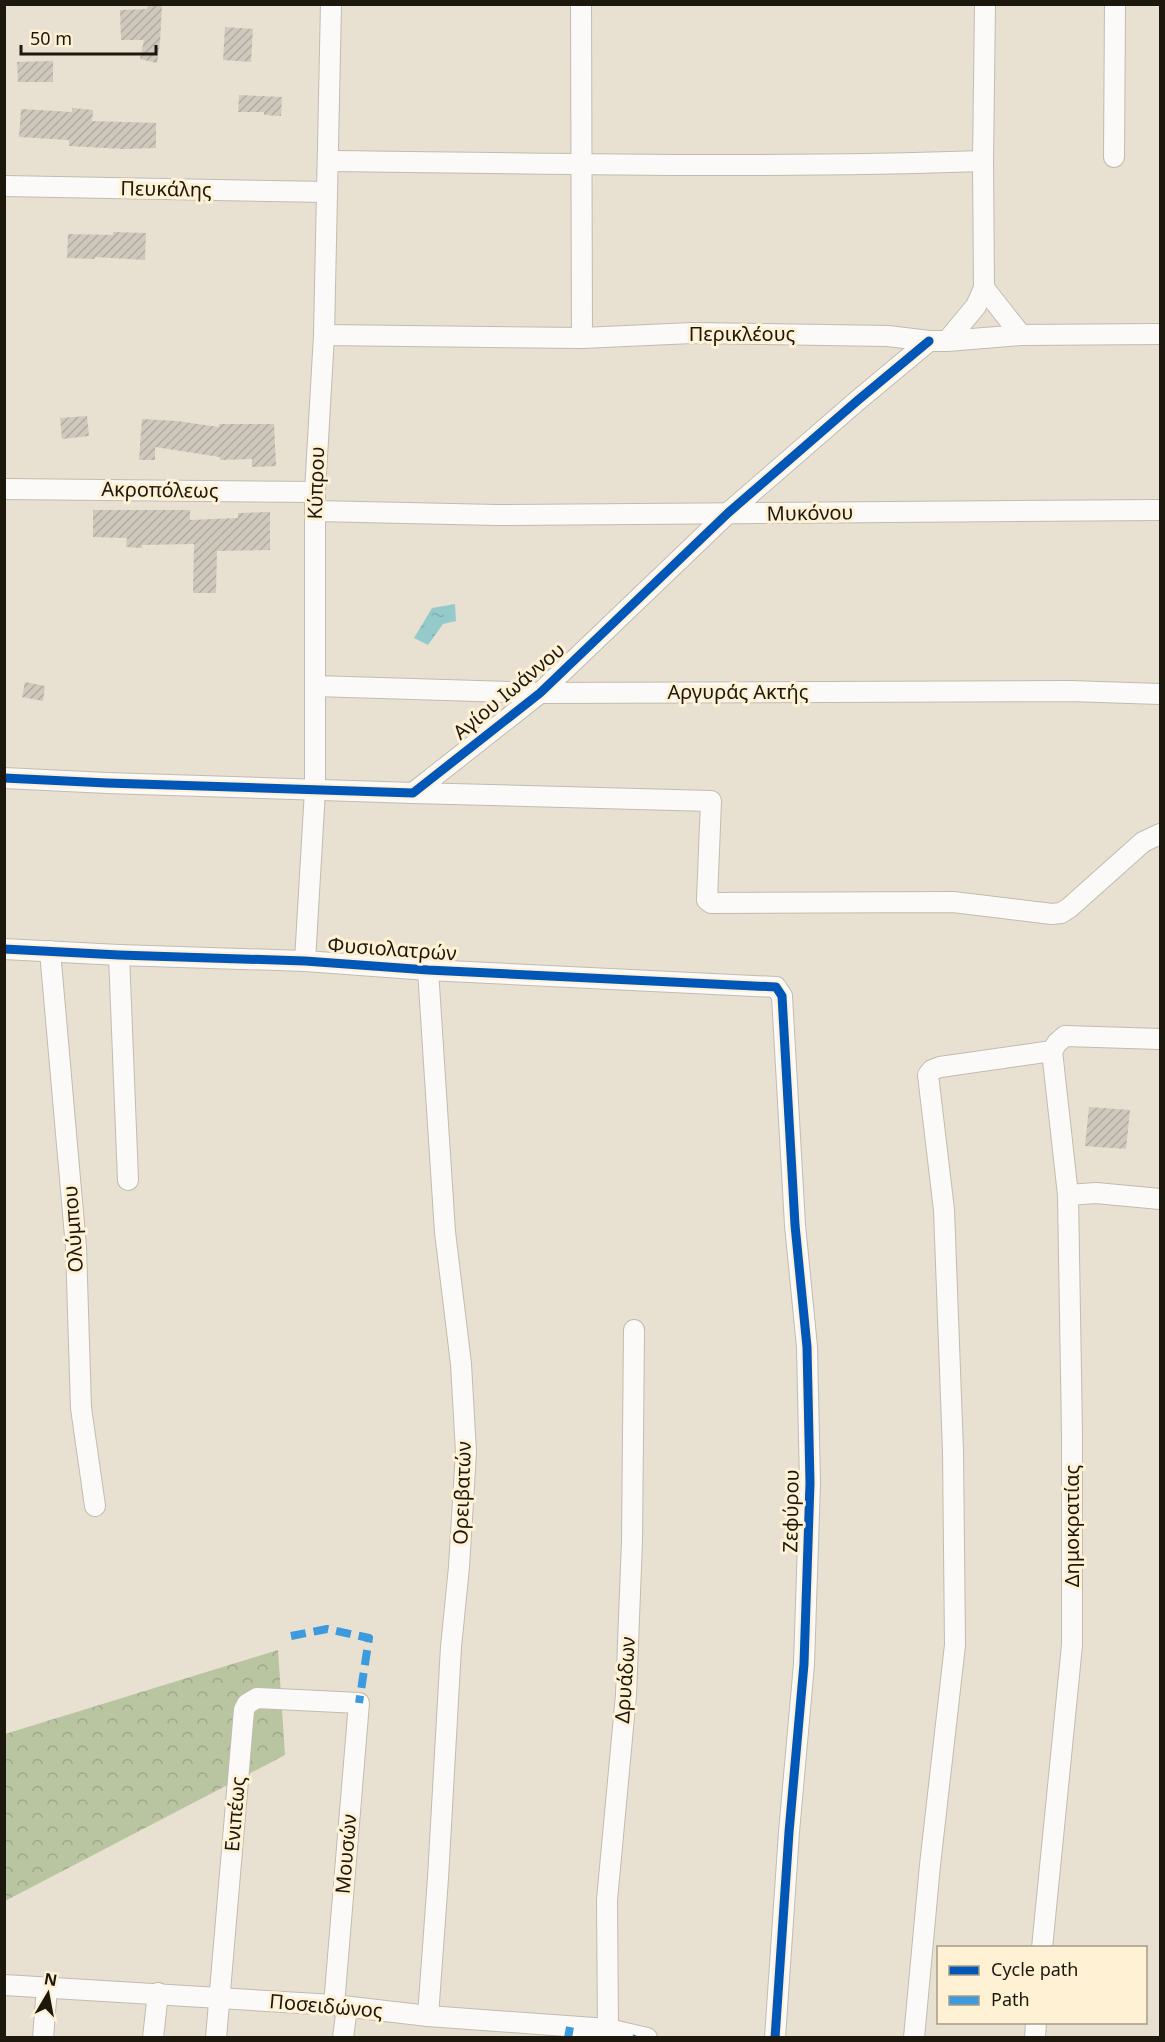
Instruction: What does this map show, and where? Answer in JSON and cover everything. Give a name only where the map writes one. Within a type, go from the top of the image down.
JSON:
[{"type":"street","name":"Κύπρου","points":[[305,961],[315,790],[315,501],[324,335],[331,4]]},
{"type":"street","points":[[581,4],[582,338]]},
{"type":"street","points":[[985,4],[984,288],[1021,335]]},
{"type":"street","points":[[1114,157],[1115,4]]},
{"type":"street","points":[[328,161],[583,165],[903,164],[983,161]]},
{"type":"street","name":"Πευκάλης","points":[[4,186],[327,192]]},
{"type":"street","name":"Αγίου Ιωάννου","points":[[413,793],[540,693],[728,513],[857,400],[938,341],[976,306],[984,288]]},
{"type":"street","name":"Περικλέους","points":[[324,335],[582,338],[692,333],[888,336],[938,341],[1021,335],[1161,334]]},
{"type":"street","name":"Ακροπόλεως","points":[[4,489],[315,501]]},
{"type":"street","name":"Μυκόνου","points":[[315,501],[497,515],[1161,510]]},
{"type":"street","name":"Αργυράς Ακτής","points":[[315,686],[540,693],[1070,691],[1161,693]]},
{"type":"street","points":[[4,778],[315,790],[711,801],[707,900],[711,903],[953,902],[1037,913],[1061,913],[1070,908],[1143,842],[1161,834]]},
{"type":"street","name":"Φυσιολατρών","points":[[4,949],[305,961],[428,970],[776,987]]},
{"type":"street","name":"Ολύμπου","points":[[50,951],[76,1247],[81,1408],[95,1506]]},
{"type":"street","points":[[119,955],[128,1180]]},
{"type":"street","name":"Ορειβατών","points":[[428,970],[445,1232],[461,1364],[466,1452],[459,1567],[451,1647],[428,2016]]},
{"type":"street","name":"Ζεφύρου","points":[[775,2037],[789,1832],[804,1664],[810,1483],[807,1347],[795,1225],[782,996],[776,987]]},
{"type":"street","points":[[914,2037],[930,1865],[955,1644],[953,1451],[944,1210],[928,1075],[932,1070],[940,1067],[1052,1051],[1057,1042],[1065,1036],[1161,1039]]},
{"type":"street","name":"Δημοκρατίας","points":[[1042,1946],[1072,1645],[1072,1434],[1068,1195],[1052,1051]]},
{"type":"street","points":[[1068,1195],[1096,1193],[1161,1199]]},
{"type":"street","name":"Δρυάδων","points":[[608,2029],[607,1900],[626,1695],[632,1541],[634,1330]]},
{"type":"street","name":"Ενιπέως","points":[[216,2037],[244,1710],[252,1700],[263,1697],[359,1703]]},
{"type":"street","name":"Μουσών","points":[[343,2037],[340,2006],[359,1703]]},
{"type":"street","name":"Ποσειδώνος","points":[[4,1985],[340,2006],[428,2016],[608,2029],[647,2037]]},
{"type":"street","points":[[43,2037],[47,1987]]},
{"type":"street","points":[[153,2037],[158,1993]]},
{"type":"green space","points":[[278,1650],[285,1755],[5,1901],[5,1734]]},
{"type":"water","points":[[455,604],[456,621],[443,624],[428,645],[414,638],[432,608]]},
{"type":"building","points":[[148,5],[162,6],[157,63],[140,59],[144,40],[121,40],[120,10],[147,9]]},
{"type":"building","points":[[225,27],[253,29],[251,62],[223,60]]},
{"type":"building","points":[[53,61],[53,82],[18,82],[17,62]]},
{"type":"building","points":[[239,95],[282,97],[281,116],[264,115],[264,112],[238,112]]},
{"type":"building","points":[[72,108],[93,110],[92,121],[156,123],[156,148],[69,146],[69,140],[19,137],[21,109],[72,112]]},
{"type":"building","points":[[113,232],[146,233],[145,260],[67,258],[68,234],[113,235]]},
{"type":"building","points":[[87,416],[89,436],[62,439],[60,418]]},
{"type":"building","points":[[142,419],[219,427],[219,424],[274,424],[276,466],[252,467],[252,459],[220,460],[220,457],[155,447],[155,460],[139,460]]},
{"type":"building","points":[[93,510],[190,510],[190,520],[238,518],[238,513],[270,512],[270,550],[217,551],[216,593],[193,593],[194,544],[126,547],[127,538],[93,537]]},
{"type":"building","points":[[25,682],[45,686],[43,701],[22,697]]},
{"type":"building","points":[[1089,1107],[1130,1110],[1126,1149],[1085,1146]]},
{"type":"marked path","points":[[291,1636],[327,1629],[369,1638],[359,1703]]},
{"type":"marked path","points":[[568,2038],[570,2027]]},
{"type":"cycle path","points":[[4,778],[413,793],[540,693],[728,513],[929,341]]},
{"type":"cycle path","points":[[4,949],[305,961],[428,970],[776,987],[782,996],[795,1225],[807,1347],[810,1483],[804,1664],[789,1832],[775,2038]]}]
